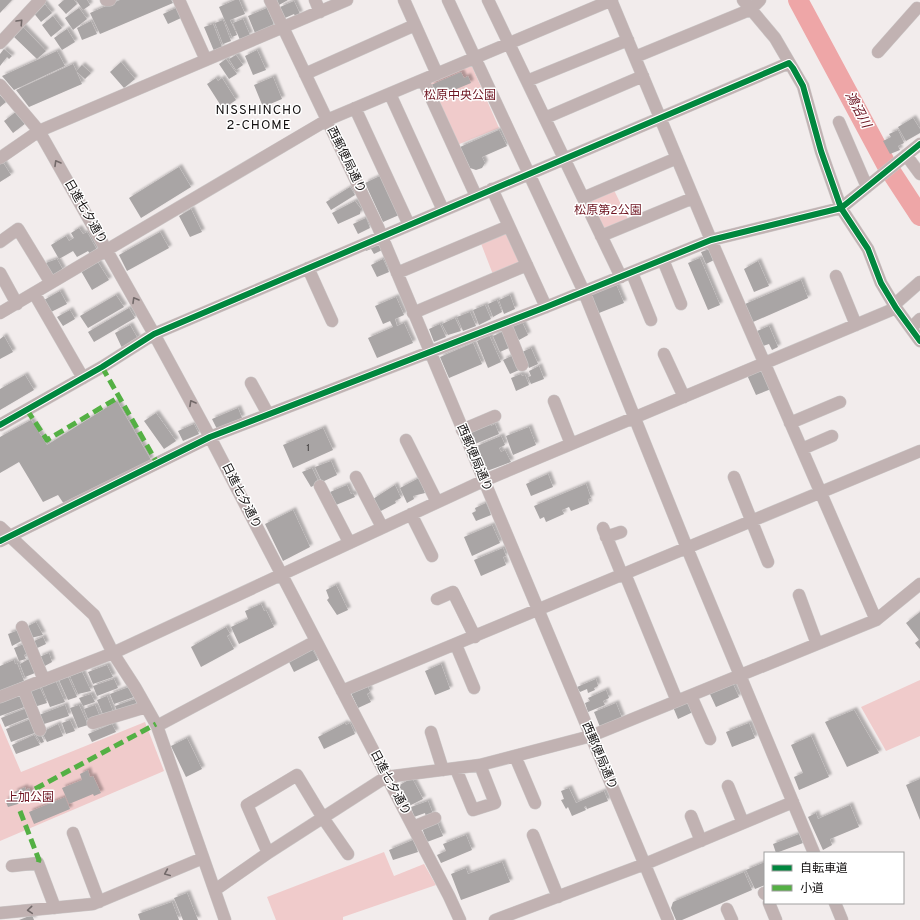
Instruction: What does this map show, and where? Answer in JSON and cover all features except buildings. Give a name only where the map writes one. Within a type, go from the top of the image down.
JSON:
[{"type":"street","points":[[0,43],[40,0]]},
{"type":"street","points":[[179,0],[206,60]]},
{"type":"street","name":"西郵便局通り","points":[[270,0],[382,236],[429,352],[668,920]]},
{"type":"street","points":[[315,0],[320,12]]},
{"type":"street","points":[[0,158],[39,131],[347,0]]},
{"type":"street","points":[[404,0],[437,74]]},
{"type":"street","points":[[448,0],[584,292],[687,548],[814,852]]},
{"type":"street","points":[[488,0],[601,236],[626,275],[651,320]]},
{"type":"street","points":[[0,314],[327,120],[611,0],[693,198],[876,620]]},
{"type":"street","points":[[742,0],[775,38],[788,63],[794,68],[803,86],[820,151],[841,208],[868,249],[882,283],[920,341]]},
{"type":"street","points":[[635,57],[751,9],[760,0]]},
{"type":"street","points":[[878,52],[916,7]]},
{"type":"street","points":[[305,74],[415,25]]},
{"type":"street","points":[[527,81],[628,40]]},
{"type":"street","points":[[0,425],[83,378],[154,334],[788,63]]},
{"type":"street","points":[[545,118],[643,76]]},
{"type":"street","points":[[423,80],[476,196]]},
{"type":"street","name":"日進七夕通り","points":[[0,85],[39,131],[154,334],[210,437],[386,777],[450,896],[460,920]]},
{"type":"street","points":[[390,94],[443,210]]},
{"type":"street","points":[[355,108],[409,225]]},
{"type":"street","points":[[839,122],[867,187]]},
{"type":"street","points":[[5,538],[210,437],[268,414],[546,307],[711,240],[841,208],[920,144]]},
{"type":"street","points":[[906,155],[920,174]]},
{"type":"street","points":[[583,198],[677,158]]},
{"type":"street","points":[[492,189],[546,307]]},
{"type":"street","points":[[601,236],[693,198]]},
{"type":"street","points":[[397,272],[509,226]]},
{"type":"street","points":[[0,242],[18,229],[51,284]]},
{"type":"street","points":[[663,260],[681,304]]},
{"type":"street","points":[[413,313],[527,265]]},
{"type":"street","points":[[308,268],[332,321]]},
{"type":"street","points":[[0,272],[17,304]]},
{"type":"street","points":[[836,276],[856,325]]},
{"type":"street","points":[[0,697],[113,653],[349,542],[484,481],[856,325],[896,306],[920,282]]},
{"type":"street","points":[[34,293],[83,378]]},
{"type":"street","points":[[911,328],[920,319]]},
{"type":"street","points":[[504,323],[522,365]]},
{"type":"street","points":[[664,354],[684,397]]},
{"type":"street","points":[[251,383],[268,414]]},
{"type":"street","points":[[554,401],[571,444]]},
{"type":"street","points":[[790,423],[840,402]]},
{"type":"street","points":[[462,430],[494,416]]},
{"type":"street","points":[[802,449],[832,436]]},
{"type":"street","points":[[406,440],[437,502]]},
{"type":"street","points":[[342,691],[456,645],[920,451]]},
{"type":"street","points":[[356,477],[382,527]]},
{"type":"street","points":[[734,477],[768,562]]},
{"type":"street","points":[[320,486],[349,542]]},
{"type":"street","points":[[411,514],[432,556]]},
{"type":"street","points":[[0,527],[5,538],[94,615],[113,653],[157,726],[215,890],[224,920]]},
{"type":"street","points":[[621,532],[604,533],[624,575],[677,701]]},
{"type":"street","points":[[215,890],[268,853],[386,777],[480,765],[591,736],[876,620],[920,584]]},
{"type":"street","points":[[437,599],[453,592],[475,637]]},
{"type":"street","points":[[799,595],[817,644]]},
{"type":"street","points":[[22,627],[44,680]]},
{"type":"street","points":[[157,726],[316,641]]},
{"type":"street","points":[[456,645],[474,688]]},
{"type":"street","points":[[23,688],[40,730]]},
{"type":"street","points":[[691,696],[710,739]]},
{"type":"street","points":[[93,723],[146,707]]},
{"type":"street","points":[[431,732],[443,770]]},
{"type":"street","points":[[515,756],[535,803]]},
{"type":"street","points":[[456,769],[473,810],[495,803],[480,765]]},
{"type":"street","points":[[268,853],[247,805],[297,774],[348,854]]},
{"type":"street","points":[[728,786],[743,823]]},
{"type":"street","points":[[495,920],[645,864],[793,802]]},
{"type":"street","points":[[691,816],[701,840]]},
{"type":"street","points":[[413,827],[435,818]]},
{"type":"street","points":[[73,833],[99,902]]},
{"type":"street","points":[[533,835],[558,897]]},
{"type":"street","points":[[0,913],[93,904],[203,858]]},
{"type":"street","points":[[12,866],[38,863],[55,908]]},
{"type":"street","points":[[769,904],[776,920]]},
{"type":"street","points":[[835,904],[842,920]]},
{"type":"green space","name":"松原中央公園","points":[[471,64],[499,128],[457,145],[429,84]]},
{"type":"green space","name":"松原第2公園","points":[[613,188],[629,221],[602,234],[587,200]]},
{"type":"green space","points":[[508,230],[524,264],[494,277],[480,241]]},
{"type":"green space","points":[[920,680],[920,736],[886,751],[861,707]]},
{"type":"green space","name":"上加公園","points":[[145,722],[164,771],[0,841],[0,723],[21,772]]},
{"type":"green space","points":[[384,852],[394,876],[424,864],[436,885],[343,917],[343,920],[276,920],[267,897]]},
{"type":"waterway","name":"鴻沼川","points":[[798,0],[886,164],[920,216]]},
{"type":"marked path","points":[[102,367],[157,463]]},
{"type":"marked path","points":[[27,410],[47,440],[119,397]]},
{"type":"marked path","points":[[35,789],[156,724]]},
{"type":"marked path","points":[[20,811],[39,860],[38,863]]},
{"type":"cycle path","points":[[0,425],[102,367],[154,334],[789,63],[803,86],[821,151],[841,208],[868,249],[881,283],[896,308],[920,341]]},
{"type":"cycle path","points":[[0,541],[210,437],[546,307],[711,240],[841,208],[920,144]]},
{"type":"district","name":"NISSHINCHO 2-CHOME","points":[[259,118]]}]
